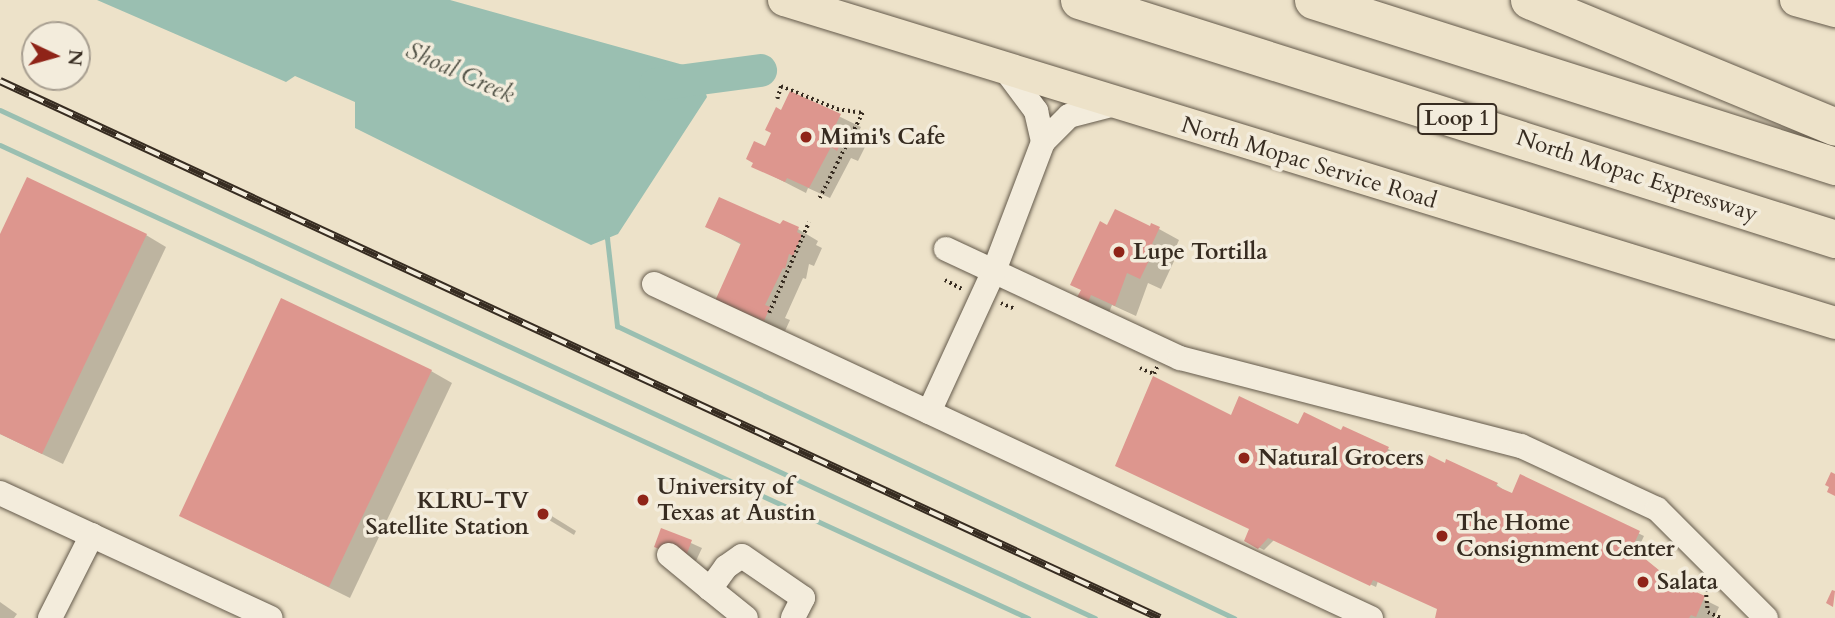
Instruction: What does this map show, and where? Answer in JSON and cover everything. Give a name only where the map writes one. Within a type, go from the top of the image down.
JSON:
[{"type":"highway","name":"North Mopac Expressway","points":[[1079,0],[1835,239]]},
{"type":"highway","points":[[1160,0],[1835,214]]},
{"type":"highway","points":[[1313,0],[1835,166]]},
{"type":"highway","points":[[1374,0],[1835,145]]},
{"type":"highway","points":[[1529,0],[1835,127]]},
{"type":"main road","name":"North Mopac Service Road","points":[[784,0],[1115,104],[1835,323]]},
{"type":"main road","points":[[1796,0],[1835,11]]},
{"type":"street","points":[[1004,68],[1036,111],[1043,142]]},
{"type":"street","points":[[929,412],[995,271],[1043,142],[1069,116],[1115,104]]},
{"type":"street","points":[[946,249],[1180,358],[1521,446],[1657,509],[1766,618]]},
{"type":"street","points":[[653,284],[1371,618]]},
{"type":"street","points":[[0,493],[270,618]]},
{"type":"street","points":[[50,618],[92,535]]},
{"type":"street","points":[[669,555],[746,618]]},
{"type":"street","points":[[710,589],[726,567],[742,556],[803,598],[793,618]]},
{"type":"path","points":[[778,99],[781,86],[837,108],[863,113],[819,200]]},
{"type":"path","points":[[769,313],[809,222]]},
{"type":"path","points":[[945,280],[962,288],[960,295],[963,296]]},
{"type":"path","points":[[1140,368],[1154,374],[1159,364]]},
{"type":"path","points":[[1700,583],[1708,592],[1708,612],[1721,618]]},
{"type":"water","points":[[97,0],[450,0],[698,69],[707,97],[618,234],[591,245],[355,128],[355,102],[295,76],[286,82]]},
{"type":"building","name":"Mimi's Cafe","points":[[790,91],[841,114],[835,126],[846,131],[837,151],[831,147],[809,188],[787,178],[785,182],[751,167],[753,163],[746,159],[754,141],[765,146],[771,133],[765,130],[776,107],[781,110]]},
{"type":"building","points":[[27,177],[147,234],[42,454],[0,434],[0,234]]},
{"type":"building","points":[[719,197],[780,224],[783,220],[799,227],[797,232],[802,235],[793,256],[789,254],[785,269],[783,268],[765,305],[770,307],[764,321],[715,301],[741,243],[705,227]]},
{"type":"building","name":"Lupe Tortilla","points":[[1115,209],[1150,226],[1151,223],[1160,227],[1152,244],[1156,246],[1140,279],[1127,273],[1115,306],[1091,295],[1087,305],[1076,299],[1081,290],[1070,285],[1100,221],[1107,225]]},
{"type":"building","points":[[281,298],[432,370],[329,587],[179,516]]},
{"type":"building","points":[[1153,376],[1231,415],[1239,396],[1298,424],[1304,412],[1341,430],[1343,426],[1389,447],[1387,451],[1424,469],[1429,455],[1445,463],[1446,459],[1498,483],[1496,486],[1512,493],[1520,474],[1640,531],[1632,548],[1683,590],[1685,587],[1705,596],[1696,617],[1691,615],[1689,618],[1435,618],[1437,609],[1373,580],[1370,586],[1268,538],[1258,549],[1244,541],[1249,529],[1115,466]]},
{"type":"building","points":[[1831,472],[1835,474],[1835,496],[1827,492],[1829,487],[1825,485]]},
{"type":"building","name":"KLRU-TV Satellite Station","points":[[541,508],[550,514],[545,520],[537,514]]},
{"type":"building","points":[[661,528],[692,540],[685,559],[654,547]]},
{"type":"building","points":[[1832,590],[1835,591],[1833,607],[1826,603]]},
{"type":"waterway","name":"Shoal Creek","points":[[655,84],[760,70]]},
{"type":"waterway","points":[[0,110],[1095,618]]},
{"type":"waterway","points":[[0,145],[1028,618]]},
{"type":"waterway","points":[[604,233],[607,238],[617,326],[1234,618]]},
{"type":"railway","points":[[0,81],[1160,618]]},
{"type":"place","name":"Mimi's Cafe","points":[[806,137]]},
{"type":"place","name":"Lupe Tortilla","points":[[1119,252]]},
{"type":"place","name":"Natural Grocers","points":[[1244,458]]},
{"type":"place","name":"University of Texas at Austin","points":[[643,500]]},
{"type":"place","name":"KLRU-TV Satellite Station","points":[[543,514]]},
{"type":"place","name":"The Home Consignment Center","points":[[1442,536]]},
{"type":"place","name":"Salata","points":[[1643,582]]}]
